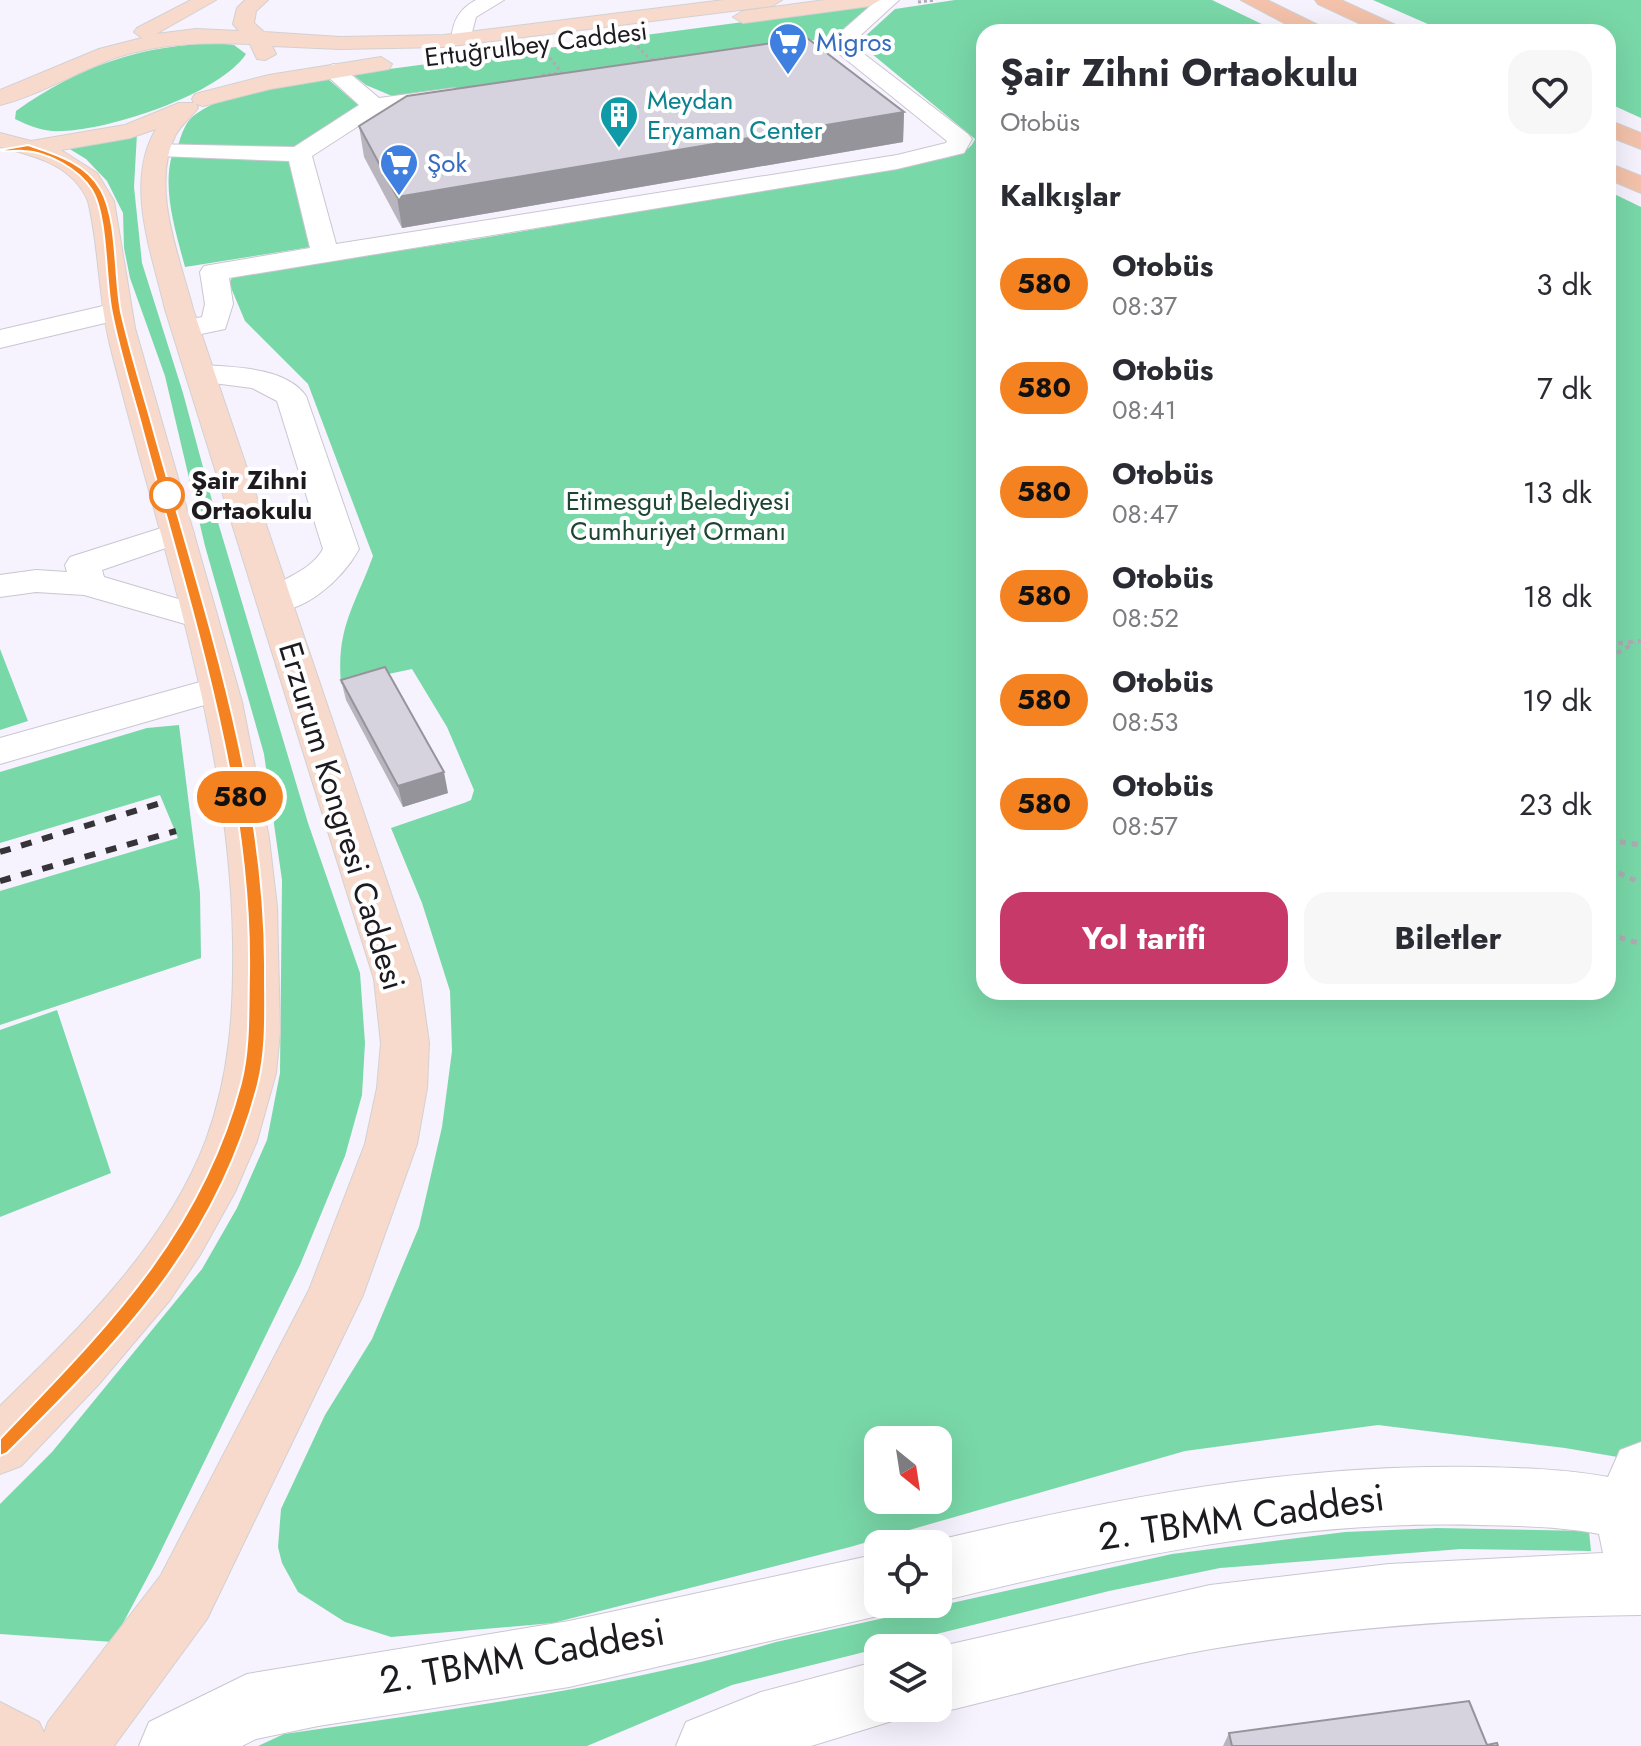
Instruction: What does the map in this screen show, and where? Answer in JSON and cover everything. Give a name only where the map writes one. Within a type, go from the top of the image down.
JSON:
[{"type":"highway","points":[[1251,0],[1300,24]]},
{"type":"highway","points":[[1325,0],[1378,24]]},
{"type":"highway","points":[[1616,131],[1641,142]]},
{"type":"highway","points":[[1616,174],[1641,185]]},
{"type":"main road","points":[[0,98],[73,66],[206,0]]},
{"type":"main road","points":[[9,146],[130,131],[180,121],[262,64],[266,51],[243,24],[247,8],[258,0]]},
{"type":"main road","name":"Ertuğrulbey Caddesi","points":[[73,66],[157,40],[196,35],[351,43],[462,40],[673,6],[772,0]]},
{"type":"main road","name":"Ertuğrulbey Caddesi","points":[[180,121],[269,82],[870,0]]},
{"type":"main road","name":"Erzurum Kongresi Caddesi","points":[[72,1746],[184,1597],[335,1295],[391,1144],[402,1088],[405,1043],[397,979],[201,374],[166,255],[156,208],[155,170],[180,121]]},
{"type":"main road","points":[[0,1446],[81,1366],[148,1288],[196,1220],[221,1170],[238,1126],[250,1081],[256,1039],[258,926],[246,827],[218,689],[116,312],[104,213],[96,189],[71,163],[9,146]]},
{"type":"main road","points":[[0,1736],[15,1746]]},
{"type":"street","points":[[462,40],[462,20],[466,15],[494,0]]},
{"type":"street","points":[[810,47],[838,44],[889,0]]},
{"type":"street","points":[[187,328],[215,323],[219,304],[214,272],[897,162],[955,148],[960,139],[838,44]]},
{"type":"street","points":[[333,71],[374,106]]},
{"type":"street","points":[[180,121],[299,154],[374,106],[469,93]]},
{"type":"street","points":[[299,154],[325,255]]},
{"type":"street","points":[[0,339],[116,312]]},
{"type":"street","points":[[201,374],[254,378],[277,385],[291,396],[337,535],[341,549],[334,565],[315,580],[275,602]]},
{"type":"street","points":[[0,586],[85,574],[177,533]]},
{"type":"street","points":[[85,574],[199,617]]},
{"type":"street","points":[[0,751],[218,689]]},
{"type":"street","name":"2. TBMM Caddesi","points":[[952,1568],[1157,1523],[1256,1507],[1355,1496],[1466,1494],[1559,1499],[1635,1498]]},
{"type":"street","points":[[952,1677],[1210,1617],[1389,1596],[1641,1582],[1635,1498]]},
{"type":"street","name":"2. TBMM Caddesi","points":[[173,1746],[247,1707],[569,1654],[864,1588]]},
{"type":"street","points":[[710,1746],[761,1726],[864,1698]]},
{"type":"path","points":[[632,41],[659,68]]},
{"type":"path","points":[[736,49],[759,45]]},
{"type":"path","points":[[546,52],[568,80]]},
{"type":"path","points":[[652,60],[673,57]]},
{"type":"path","points":[[542,75],[562,73]]},
{"type":"path","points":[[1616,643],[1639,641]]},
{"type":"path","points":[[1616,654],[1639,641]]},
{"type":"path","points":[[1616,841],[1641,845]]},
{"type":"path","points":[[1616,872],[1641,883]]},
{"type":"path","points":[[1616,936],[1641,944]]},
{"type":"green space","name":"Etimesgut Belediyesi Cumhuriyet Ormanı","points":[[955,0],[1212,0],[1262,24],[976,24],[976,1000],[1616,1000],[1616,195],[1641,207],[1641,1461],[1565,1448],[1378,1425],[1185,1451],[909,1530],[864,1530],[864,1543],[553,1623],[391,1637],[345,1622],[298,1592],[282,1563],[278,1547],[281,1509],[325,1415],[372,1339],[419,1227],[442,1127],[452,1051],[450,991],[422,903],[391,828],[471,800],[474,790],[447,727],[412,669],[341,684],[344,632],[373,556],[308,384],[245,321],[229,283],[232,278],[243,274],[477,239],[931,161],[968,149],[975,139],[860,44],[895,9]]},
{"type":"green space","points":[[1373,0],[1641,0],[1641,118],[1616,107],[1616,24],[1428,24]]},
{"type":"green space","points":[[878,4],[837,37],[483,87],[392,96],[366,85],[352,74]]},
{"type":"green space","points":[[218,43],[234,45],[246,54],[233,69],[213,83],[162,107],[107,124],[62,131],[38,128],[15,119],[16,111],[87,70],[163,48]]},
{"type":"green space","points":[[328,79],[363,109],[299,150],[178,146],[189,120],[224,99]]},
{"type":"green space","points":[[137,133],[134,187],[142,263],[308,823],[360,973],[365,1043],[362,1095],[345,1156],[300,1265],[155,1563],[113,1642],[0,1634],[0,1504],[52,1452],[202,1269],[237,1208],[267,1140],[280,1073],[282,880],[264,754],[205,546],[165,376],[130,278],[124,248],[123,213],[107,181],[86,159],[63,145]]},
{"type":"green space","points":[[172,155],[292,159],[311,247],[185,267],[169,197]]},
{"type":"green space","points":[[0,649],[28,721],[0,730]]},
{"type":"green space","points":[[179,725],[200,893],[201,958],[0,1025],[0,891],[178,838],[160,795],[0,843],[0,772],[147,728]]},
{"type":"green space","points":[[57,1010],[111,1173],[0,1217],[0,1030]]},
{"type":"green space","points":[[1437,1528],[1589,1531],[1591,1551],[1461,1549],[1220,1568],[1109,1591],[937,1634],[864,1634],[864,1652],[732,1685],[587,1746],[258,1746],[284,1734],[593,1685],[884,1618],[952,1618],[952,1603],[1172,1554],[1345,1532]]},
{"type":"building","name":"Meydan Eryaman Center","points":[[807,38],[904,112],[397,197],[359,126],[407,96]]},
{"type":"building","points":[[385,667],[444,772],[398,786],[341,680]]},
{"type":"building","points":[[1469,1701],[1487,1745],[1497,1743],[1498,1746],[1232,1746],[1229,1733]]},
{"type":"railway","points":[[0,852],[164,802]]},
{"type":"railway","points":[[0,881],[176,831]]},
{"type":"bus line","name":"580","points":[[0,150],[28,148],[71,163],[96,189],[104,213],[116,312],[218,689],[246,827],[258,926],[256,1039],[250,1081],[238,1126],[221,1170],[196,1220],[148,1288],[81,1366],[0,1446]]},
{"type":"place","name":"Migros","points":[[788,76]]},
{"type":"place","name":"Meydan Eryaman Center","points":[[619,149]]},
{"type":"place","name":"Şok","points":[[399,197]]},
{"type":"place","name":"Şair Zihni Ortaokulu","points":[[167,495]]}]
